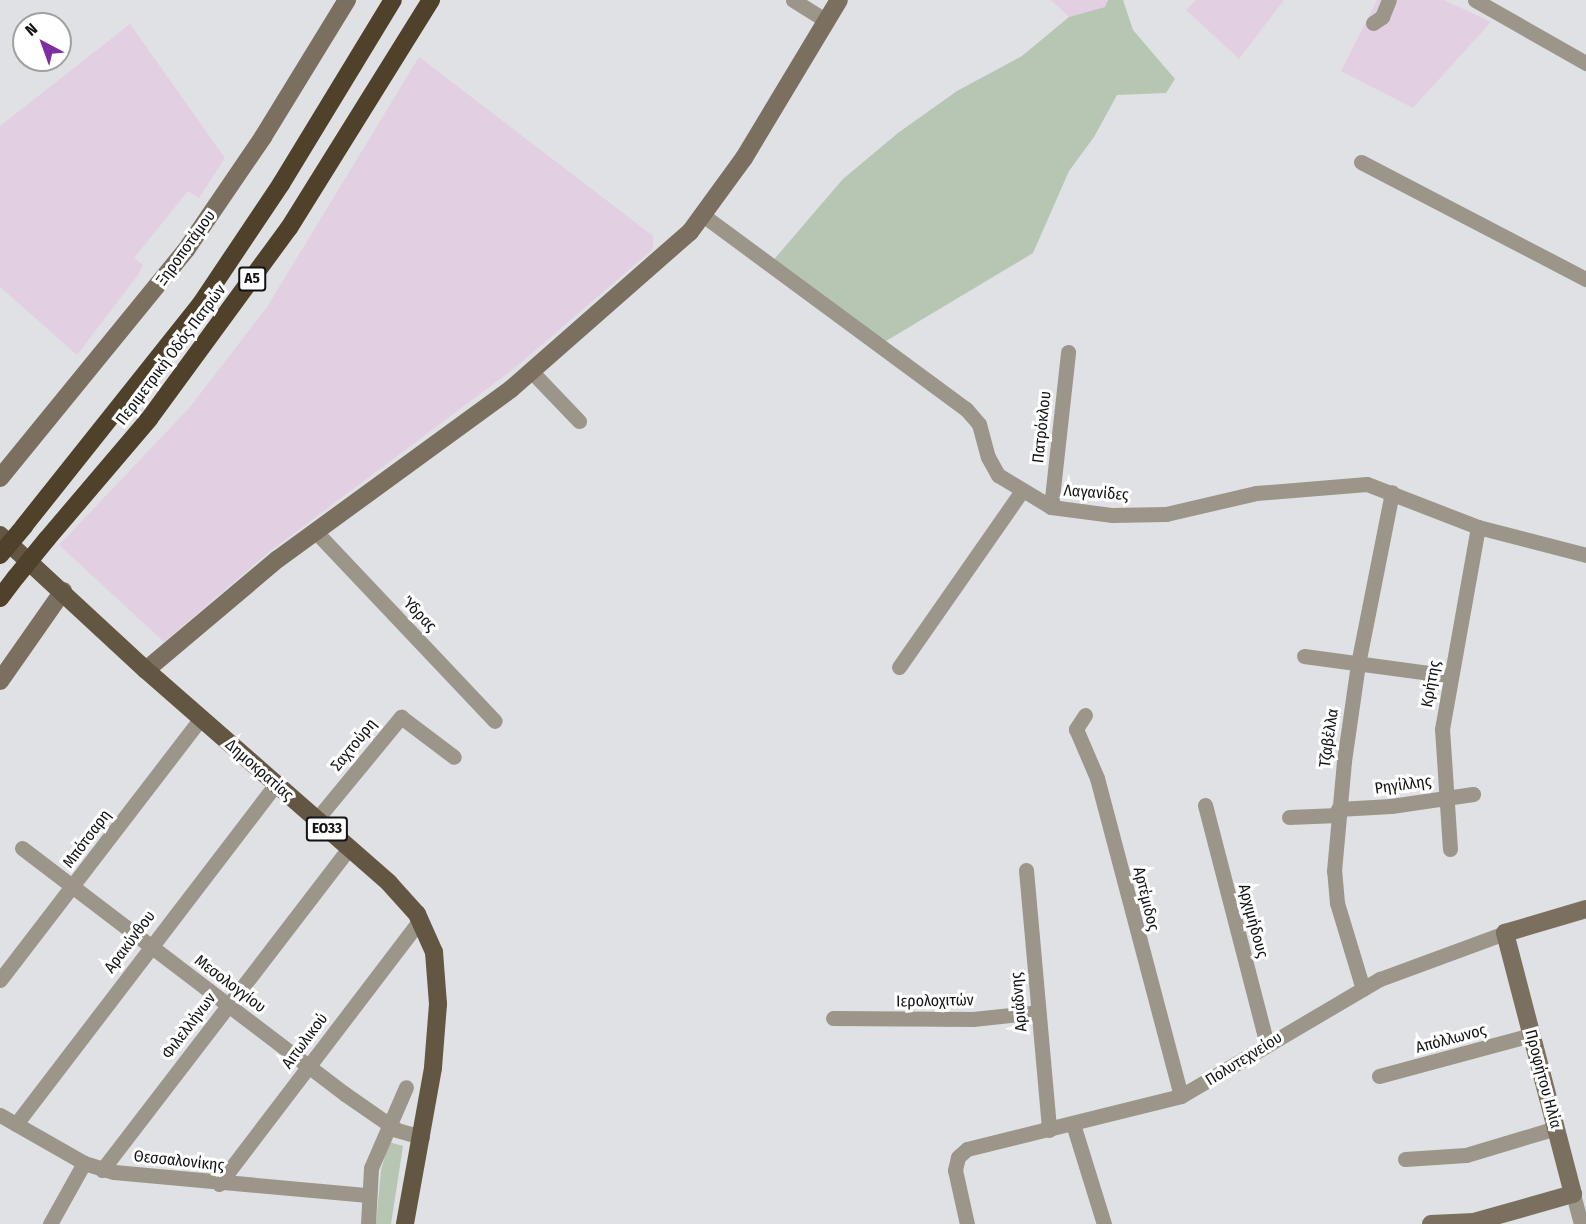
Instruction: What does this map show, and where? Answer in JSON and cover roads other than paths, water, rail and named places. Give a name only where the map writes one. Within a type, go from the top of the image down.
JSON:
[{"type":"highway","name":"Περιμετρική Οδός Πατρών","points":[[0,555],[200,305],[281,184],[393,0]]},
{"type":"highway","name":"Περιμετρική Οδός Πατρών","points":[[0,598],[46,539],[149,419],[289,228],[431,0]]},
{"type":"main road","name":"Δημοκρατίας","points":[[0,535],[200,719],[406,900],[420,920],[434,952],[438,1004],[422,1137],[405,1224]]},
{"type":"street","name":"Ξηροποτάμου","points":[[0,478],[186,250],[263,137],[347,0]]},
{"type":"street","points":[[794,0],[826,21]]},
{"type":"street","points":[[146,670],[254,579],[532,372],[678,244],[704,216],[771,115],[839,0]]},
{"type":"street","points":[[1373,23],[1382,17],[1389,0]]},
{"type":"street","points":[[1474,0],[1586,63]]},
{"type":"street","points":[[1361,162],[1586,279]]},
{"type":"street","name":"Λαγανίδες","points":[[704,216],[970,413],[981,430],[995,470],[1021,492],[1051,507],[1104,514],[1166,514],[1288,489],[1367,484],[1478,526],[1586,555]]},
{"type":"street","name":"Πατρόκλου","points":[[1051,507],[1068,352]]},
{"type":"street","points":[[532,372],[579,422]]},
{"type":"street","points":[[899,667],[1021,492]]},
{"type":"street","name":"Τζαβέλλα","points":[[1363,988],[1335,894],[1338,812],[1358,663],[1392,492]]},
{"type":"street","name":"Κρήτης","points":[[1450,849],[1444,797],[1442,729],[1478,526]]},
{"type":"street","name":"Ύδρας","points":[[316,532],[495,721]]},
{"type":"street","points":[[0,681],[63,591]]},
{"type":"street","points":[[1304,656],[1450,676]]},
{"type":"street","name":"Αρτέμιδος","points":[[1085,715],[1076,729],[1097,778],[1181,1096]]},
{"type":"street","name":"Σαχτούρη","points":[[316,820],[401,717],[454,757]]},
{"type":"street","name":"Μπότσαρη","points":[[0,980],[200,719]]},
{"type":"street","name":"Αρακύνθου","points":[[16,1124],[275,784]]},
{"type":"street","name":"Ρηγίλλης","points":[[1289,817],[1473,794]]},
{"type":"street","name":"Αρχιμήδους","points":[[1205,805],[1267,1045]]},
{"type":"street","name":"Μεσολογγίου","points":[[22,848],[228,1006],[388,1124],[405,1134],[422,1137]]},
{"type":"street","name":"Φιλελλήνων","points":[[102,1170],[349,848]]},
{"type":"street","name":"Αριάδνης","points":[[1026,870],[1049,1130]]},
{"type":"street","name":"Πολυτεχνείου","points":[[967,1224],[955,1174],[958,1156],[978,1145],[1049,1130],[1181,1096],[1363,988],[1398,971],[1505,933],[1586,909]]},
{"type":"street","name":"Αιτωλικού","points":[[219,1184],[420,920]]},
{"type":"street","name":"Προφήτου Ηλία","points":[[1505,933],[1581,1224]]},
{"type":"street","name":"Ιερολοχιτών","points":[[833,1018],[972,1019],[1038,1011]]},
{"type":"street","name":"Απόλλωνος","points":[[1379,1076],[1531,1035]]},
{"type":"street","points":[[368,1224],[371,1168],[388,1124],[406,1087]]},
{"type":"street","name":"Θεσσαλονίκης","points":[[0,1115],[84,1163],[102,1170],[219,1184],[368,1195]]},
{"type":"street","points":[[1073,1124],[1104,1224]]},
{"type":"street","points":[[1405,1160],[1466,1155],[1556,1128]]},
{"type":"street","points":[[50,1224],[84,1163]]},
{"type":"street","points":[[1431,1224],[1474,1222],[1573,1194]]}]
